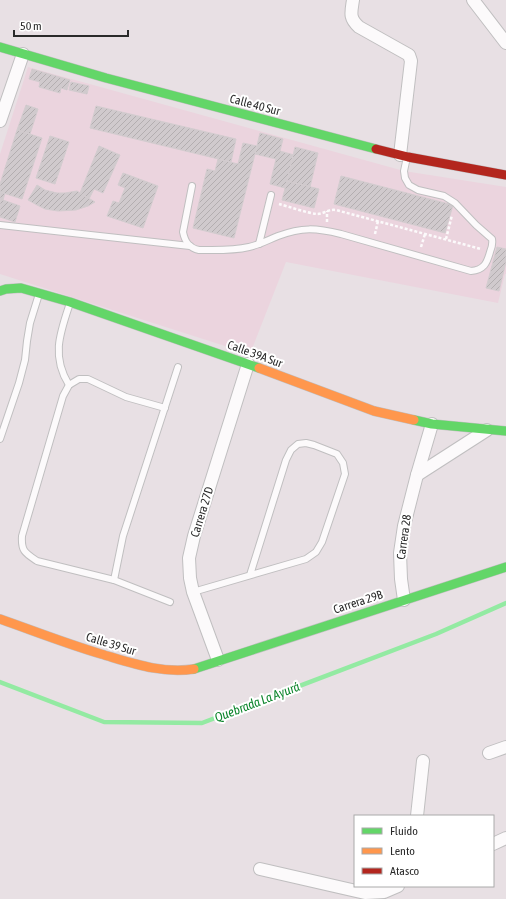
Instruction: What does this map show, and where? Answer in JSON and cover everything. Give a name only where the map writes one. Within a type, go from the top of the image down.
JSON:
[{"type":"street","points":[[353,0],[351,16],[354,22],[359,27],[409,55],[411,61],[404,156]]},
{"type":"street","points":[[473,0],[506,43]]},
{"type":"street","name":"Calle 40 Sur","points":[[0,47],[106,78],[404,156],[506,175]]},
{"type":"street","points":[[0,121],[23,54]]},
{"type":"street","name":"Calle 39A Sur","points":[[0,291],[21,288],[70,302],[248,364],[374,411],[432,424],[506,431]]},
{"type":"street","name":"Carrera 27D","points":[[218,660],[193,592],[190,578],[189,558],[194,536],[248,364]]},
{"type":"street","name":"Carrera 28","points":[[404,600],[401,579],[400,553],[404,526],[432,424]]},
{"type":"street","points":[[417,475],[487,430]]},
{"type":"street","name":"Carrera 29B","points":[[218,660],[506,567]]},
{"type":"street","name":"Calle 39 Sur","points":[[0,619],[85,649],[140,666],[168,670],[193,669],[218,660]]},
{"type":"street","points":[[489,753],[506,747]]},
{"type":"street","points":[[417,815],[423,761]]},
{"type":"street","points":[[494,844],[506,838]]},
{"type":"street","points":[[260,869],[365,893],[384,892],[396,887]]},
{"type":"lane","points":[[192,186],[184,237],[186,242],[194,249],[236,250],[259,244],[276,236],[295,230],[326,230],[471,271],[480,269],[488,261],[493,242],[492,239],[476,225],[456,203],[444,196],[418,190],[409,185],[405,178],[404,156]]},
{"type":"lane","points":[[259,244],[271,195]]},
{"type":"lane","points":[[0,225],[190,246]]},
{"type":"lane","points":[[0,439],[19,383],[25,360],[30,323],[39,293]]},
{"type":"lane","points":[[69,385],[63,376],[58,349],[60,333],[70,302]]},
{"type":"lane","points":[[114,580],[124,536],[178,367]]},
{"type":"lane","points":[[164,408],[126,397],[88,379],[79,379],[69,385],[63,396],[22,536],[21,546],[26,554],[37,561],[114,580],[170,602]]},
{"type":"lane","points":[[193,592],[306,559],[316,552],[322,542],[345,474],[343,463],[337,454],[306,443],[298,444],[291,450],[286,460],[250,575]]},
{"type":"path","points":[[269,202],[315,214],[323,213],[332,209],[490,252]]},
{"type":"path","points":[[446,239],[456,203]]},
{"type":"shaded area","points":[[28,67],[404,171],[506,187],[506,274],[498,303],[286,262],[250,354],[0,274],[0,154]]},
{"type":"building","points":[[32,69],[70,80],[67,90],[61,88],[60,93],[39,87],[40,82],[29,79]]},
{"type":"building","points":[[71,82],[89,86],[87,94],[69,90]]},
{"type":"building","points":[[26,105],[38,109],[30,134],[17,130]]},
{"type":"building","points":[[96,106],[236,139],[231,162],[90,128]]},
{"type":"building","points":[[17,130],[42,138],[22,199],[0,192],[0,184]]},
{"type":"building","points":[[260,133],[283,139],[280,151],[294,155],[285,188],[270,184],[276,159],[255,154]]},
{"type":"building","points":[[50,136],[69,142],[55,184],[36,178]]},
{"type":"building","points":[[243,143],[257,146],[234,238],[193,228],[207,169],[215,171],[218,159],[238,164]]},
{"type":"building","points":[[99,146],[120,155],[103,193],[94,189],[89,199],[80,193]]},
{"type":"building","points":[[295,147],[318,153],[310,187],[287,181]]},
{"type":"building","points":[[123,173],[158,186],[143,228],[107,216],[113,201],[119,203],[125,188],[118,185]]},
{"type":"building","points":[[341,176],[453,205],[445,233],[334,204]]},
{"type":"building","points":[[287,181],[319,189],[314,208],[282,200]]},
{"type":"building","points":[[37,185],[45,190],[57,193],[77,191],[95,202],[76,210],[58,211],[45,209],[28,200]]},
{"type":"building","points":[[0,192],[5,193],[3,200],[20,206],[15,222],[0,217]]},
{"type":"building","points":[[497,247],[506,249],[506,262],[499,291],[486,288]]},
{"type":"waterway","name":"Quebrada La Ayurá","points":[[0,682],[104,722],[202,723],[436,634],[506,603]]},
{"type":"traffic: fast","points":[[0,47],[106,78],[376,149]]},
{"type":"traffic: fast","points":[[0,291],[21,288],[70,302],[259,368]]},
{"type":"traffic: fast","points":[[414,420],[432,424],[506,431]]},
{"type":"traffic: fast","points":[[194,669],[506,567]]},
{"type":"traffic: slow","points":[[259,368],[374,411],[414,420]]},
{"type":"traffic: slow","points":[[0,619],[76,646],[147,667],[170,670],[194,669]]},
{"type":"traffic: jam","points":[[376,149],[408,157],[506,175]]}]
